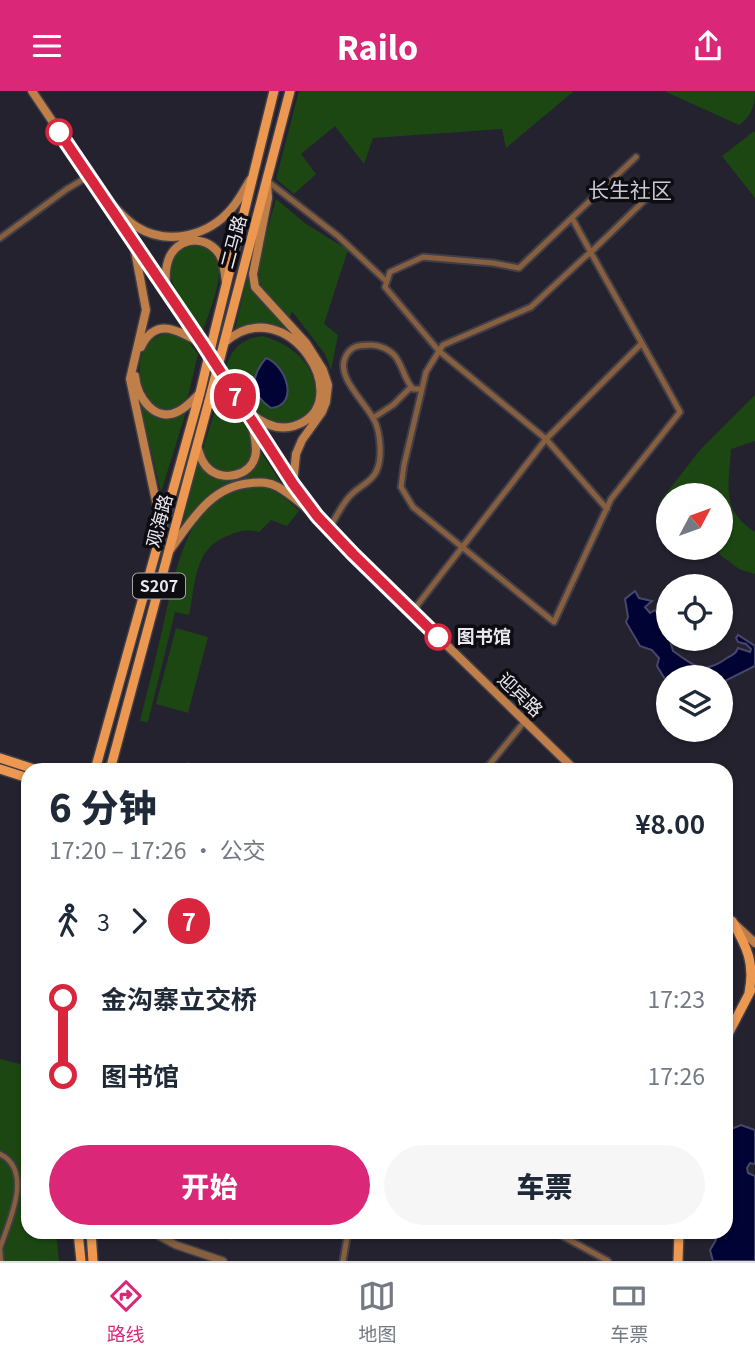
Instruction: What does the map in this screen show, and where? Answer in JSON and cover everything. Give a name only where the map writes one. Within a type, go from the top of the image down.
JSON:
[{"type":"main road","name":"迎宾路","points":[[32,91],[202,343],[293,484],[317,516],[568,763]]},
{"type":"main road","name":"二马路","points":[[200,393],[275,91]]},
{"type":"main road","name":"二马路","points":[[209,401],[290,91]]},
{"type":"main road","points":[[100,192],[136,227],[157,235],[180,237],[200,232],[220,220],[233,207],[257,169]]},
{"type":"main road","points":[[267,180],[268,198],[253,274],[255,287],[306,343],[323,370],[328,385],[322,412],[302,440],[296,454],[293,484]]},
{"type":"main road","points":[[166,292],[165,276],[170,256],[176,247],[190,240],[207,242],[214,247],[222,261],[227,287]]},
{"type":"main road","points":[[134,245],[146,310],[130,379],[157,506],[155,553]]},
{"type":"main road","points":[[224,343],[237,333],[256,327],[284,334],[304,350],[318,373],[322,387],[316,409],[300,424],[279,428],[257,419],[242,407]]},
{"type":"main road","points":[[200,393],[180,411],[166,414],[151,408],[138,393],[135,366],[143,342],[158,330],[176,329],[202,343]]},
{"type":"main road","name":"S207","points":[[155,553],[200,393]]},
{"type":"main road","name":"观海路","points":[[112,763],[209,401]]},
{"type":"main road","points":[[197,446],[203,463],[209,469],[224,477],[240,474],[255,459],[256,448],[250,418]]},
{"type":"main road","points":[[169,552],[203,506],[216,495],[243,484],[272,484],[317,516]]},
{"type":"main road","name":"观海路","points":[[97,763],[155,553]]},
{"type":"main road","points":[[0,758],[21,765]]},
{"type":"main road","points":[[0,769],[21,776]]},
{"type":"main road","points":[[733,922],[755,943]]},
{"type":"main road","points":[[733,925],[751,960],[753,976],[749,993]]},
{"type":"main road","points":[[733,1024],[755,984]]},
{"type":"main road","points":[[79,1239],[81,1261]]},
{"type":"main road","points":[[91,1239],[93,1261]]},
{"type":"main road","points":[[678,1261],[679,1239]]},
{"type":"street","points":[[607,509],[545,439],[439,351],[385,287],[390,272],[423,257],[519,268],[636,157]]},
{"type":"street","points":[[0,239],[67,189],[89,176]]},
{"type":"street","points":[[267,180],[338,236],[386,281]]},
{"type":"street","points":[[572,218],[591,252],[642,343],[680,412],[611,499],[554,622],[413,507],[401,487],[421,389],[426,372],[443,345],[531,307],[591,252],[652,193]]},
{"type":"street","points":[[412,612],[545,439],[642,343]]},
{"type":"street","points":[[329,529],[349,496],[373,478],[379,466],[377,426],[345,374],[343,363],[347,351],[356,345],[375,345],[386,349],[395,356],[411,387]]},
{"type":"street","points":[[411,387],[421,389]]},
{"type":"street","points":[[373,418],[393,405],[411,387]]},
{"type":"street","points":[[491,763],[525,721]]},
{"type":"street","points":[[0,1154],[9,1159],[16,1168],[18,1180],[15,1202],[0,1249],[1,1261]]},
{"type":"street","points":[[165,1239],[223,1261]]},
{"type":"street","points":[[343,1261],[347,1239]]},
{"type":"street","points":[[568,1239],[608,1261]]},
{"type":"green space","points":[[299,91],[574,91],[506,148],[502,129],[373,138],[364,164],[335,126],[301,154],[316,174],[294,194],[276,179]]},
{"type":"green space","points":[[664,91],[755,91],[752,111],[739,125]]},
{"type":"green space","points":[[755,132],[755,198],[722,156]]},
{"type":"green space","points":[[276,199],[306,224],[348,250],[324,324],[338,335],[331,370],[325,354],[292,311],[289,320],[268,296],[259,280],[262,252]]},
{"type":"green space","points":[[192,244],[207,247],[215,255],[219,266],[216,292],[203,331],[173,285],[170,272],[171,260],[178,251]]},
{"type":"green space","points":[[248,274],[256,295],[299,339],[268,324],[254,323],[235,329]]},
{"type":"green space","points":[[171,332],[186,339],[198,354],[188,396],[175,409],[162,410],[151,402],[143,388],[140,371],[142,354],[152,340]]},
{"type":"green space","points":[[263,336],[290,348],[306,364],[314,382],[314,399],[308,414],[296,423],[281,425],[262,417],[247,402],[225,371],[238,346]]},
{"type":"green space","points":[[221,392],[243,420],[252,439],[252,453],[248,463],[230,472],[220,471],[212,466],[206,457],[204,445]]},
{"type":"green space","points":[[755,395],[755,441],[731,449],[728,483],[674,483],[700,450]]},
{"type":"green space","points":[[139,401],[160,417],[173,418],[186,412],[161,492]]},
{"type":"green space","points":[[259,449],[285,489],[240,482],[222,486],[206,497],[182,526],[198,460],[222,477],[239,478]]},
{"type":"green space","points":[[258,486],[280,495],[299,511],[287,526],[271,520],[259,532],[235,533],[208,549],[198,569],[189,615],[175,612],[148,722],[140,721],[175,573],[188,538],[208,508],[222,496],[234,490]]},
{"type":"green space","points":[[733,510],[744,524],[755,532],[755,574],[739,569],[727,560],[733,560]]},
{"type":"green space","points":[[176,628],[208,637],[188,713],[156,704]]},
{"type":"green space","points":[[0,1059],[21,1064],[21,1239],[57,1239],[59,1261],[0,1261]]},
{"type":"shaded area","points":[[266,358],[279,368],[287,384],[285,400],[271,408],[259,397],[255,385],[257,372]]},
{"type":"shaded area","points":[[635,591],[639,598],[652,601],[645,607],[650,613],[656,611],[656,651],[673,651],[695,665],[657,665],[659,658],[652,650],[640,646],[626,622],[628,617],[625,599]]},
{"type":"shaded area","points":[[738,635],[755,646],[755,666],[733,677],[733,665],[714,665],[734,654],[738,648],[750,652],[751,649],[746,644],[738,642]]},
{"type":"shaded area","points":[[741,1125],[755,1130],[755,1164],[750,1163],[747,1168],[748,1173],[755,1176],[755,1261],[713,1261],[710,1250],[716,1239],[733,1239],[733,1128]]},
{"type":"bus line","name":"7","points":[[59,132],[317,516],[438,637]]},
{"type":"place","name":"图书馆","points":[[438,637]]},
{"type":"district","name":"长生社区","points":[[630,191]]}]
